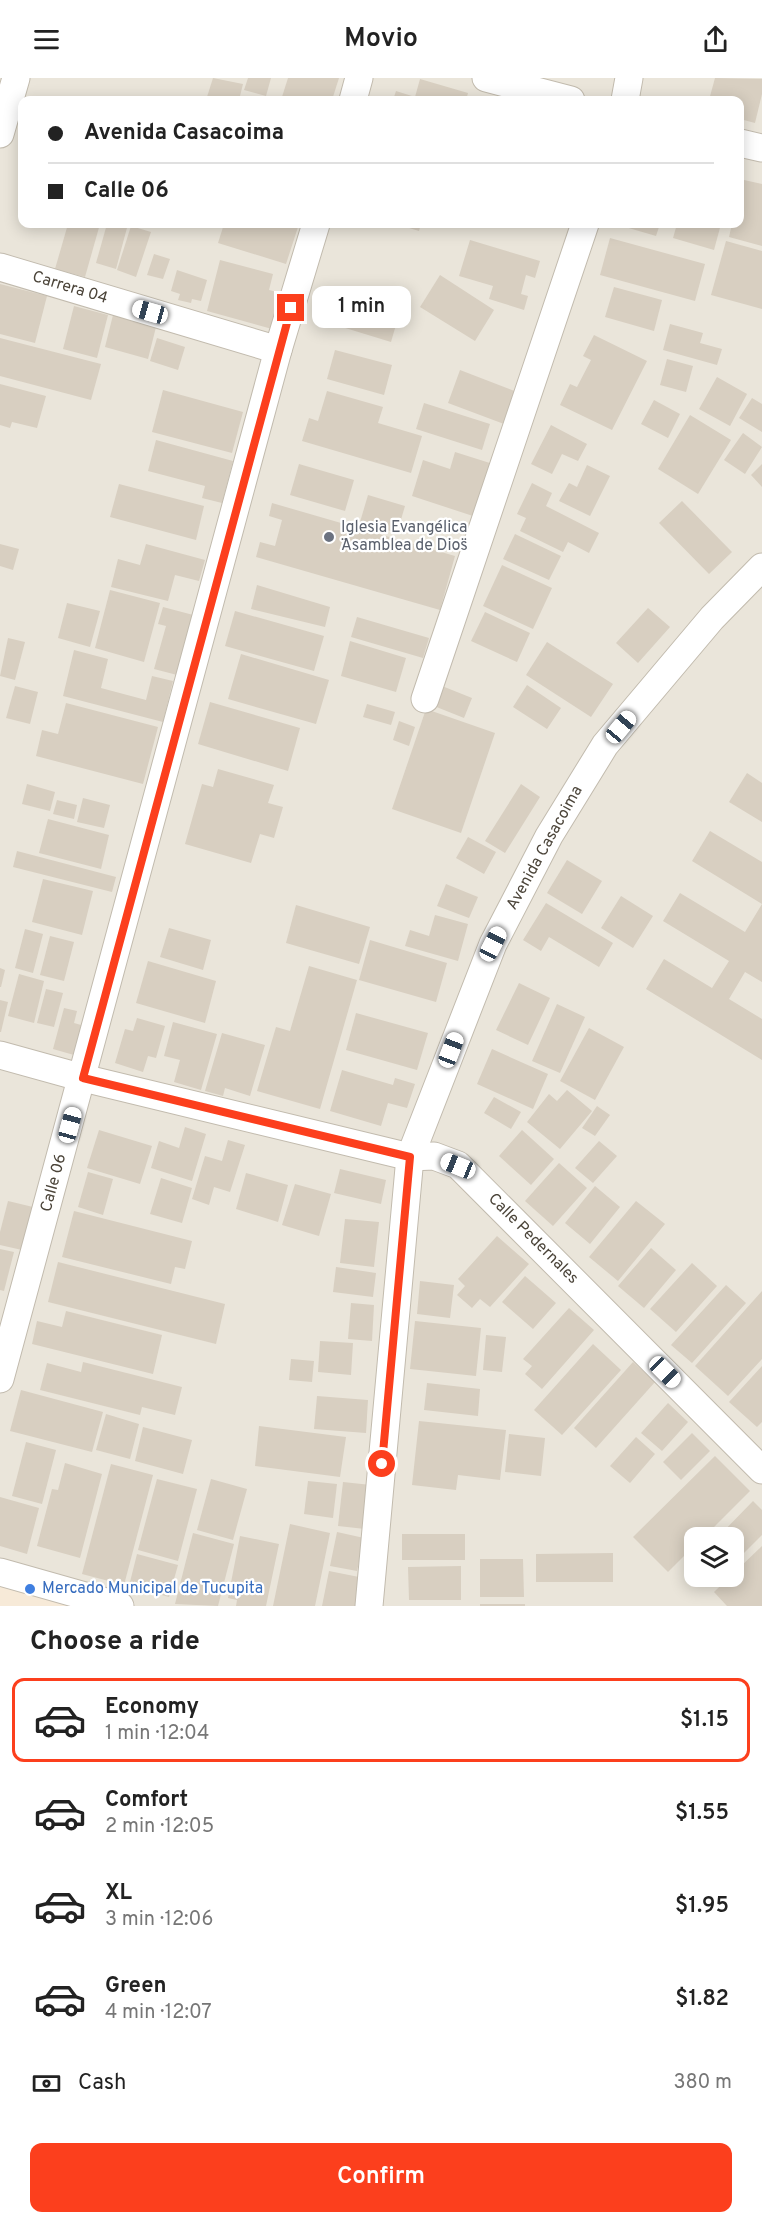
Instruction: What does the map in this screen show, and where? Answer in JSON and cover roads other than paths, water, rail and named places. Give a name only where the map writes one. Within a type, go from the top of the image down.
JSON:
[{"type":"street","points":[[0,134],[16,78]]},
{"type":"street","points":[[354,96],[359,78]]},
{"type":"street","points":[[486,78],[556,96]]},
{"type":"street","points":[[626,96],[629,78]]},
{"type":"street","points":[[744,144],[762,148]]},
{"type":"street","name":"Calle 06","points":[[0,1379],[278,350],[315,228]]},
{"type":"street","points":[[425,699],[584,228]]},
{"type":"street","name":"Carrera 04","points":[[0,267],[278,350]]},
{"type":"street","name":"Avenida Casacoima","points":[[369,1606],[410,1157],[493,944],[549,836],[605,745],[712,618],[762,567]]},
{"type":"street","name":"Calle Pedernales","points":[[0,1055],[83,1078],[410,1157],[434,1156],[458,1166],[762,1470]]},
{"type":"street","points":[[0,1572],[120,1606]]},
{"type":"place","name":"Iglesia Evangélica ¨Asamblea de Dios¨","points":[[329,537]]},
{"type":"place","name":"Mercado Municipal de Tucupita","points":[[30,1589]]}]
